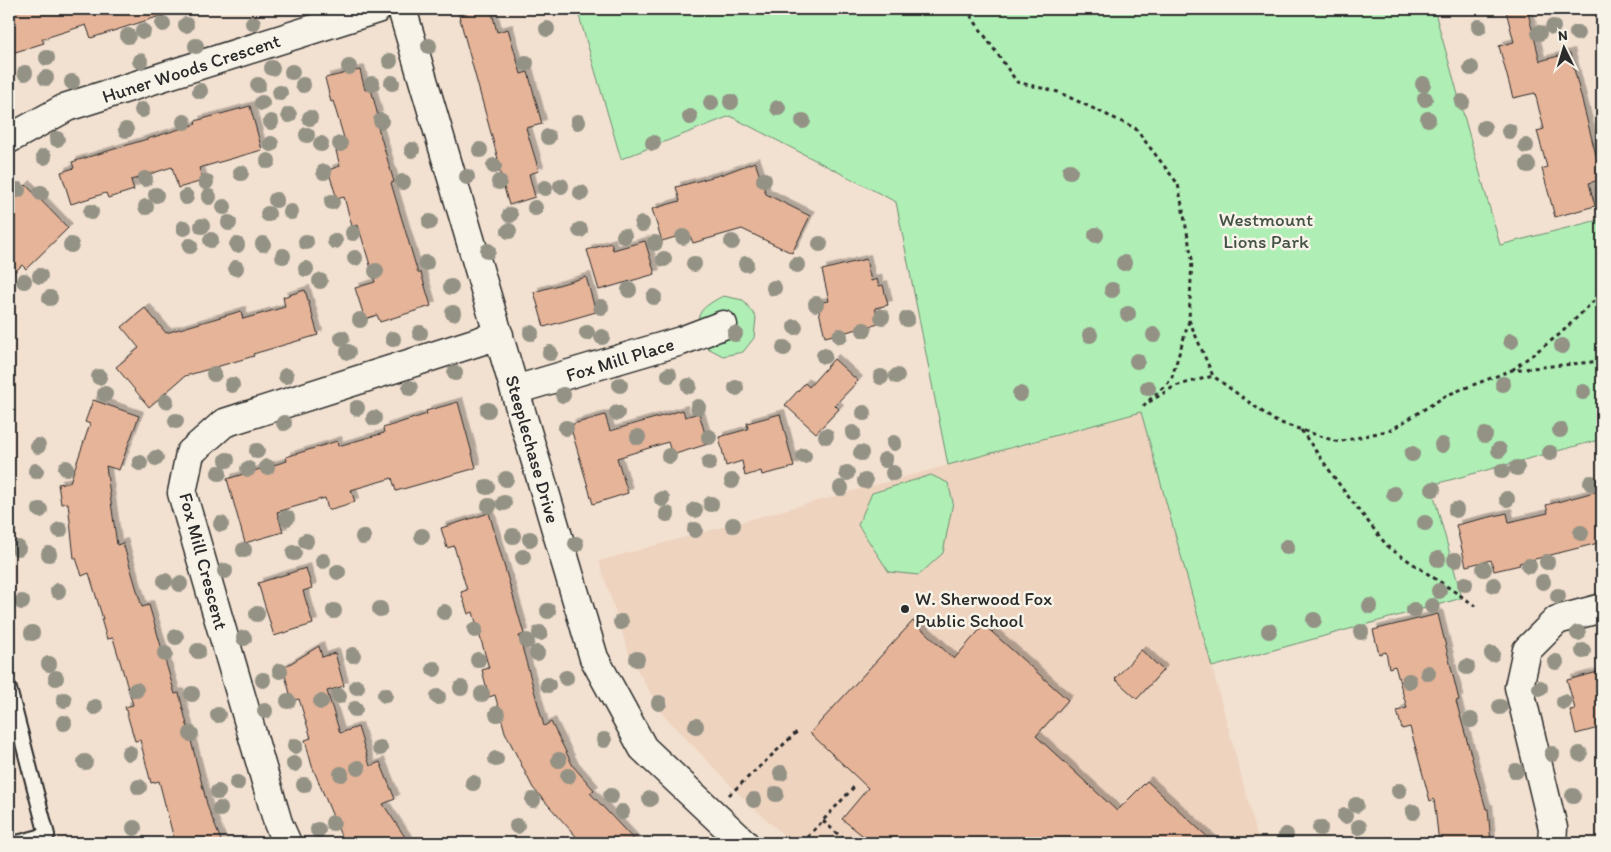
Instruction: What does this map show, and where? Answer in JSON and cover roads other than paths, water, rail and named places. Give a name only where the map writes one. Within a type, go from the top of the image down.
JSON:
[{"type":"street","name":"Huner Woods Crescent","points":[[9,139],[67,107],[378,9]]},
{"type":"street","name":"Steeplechase Drive","points":[[402,9],[594,658],[644,748],[744,843]]},
{"type":"street","name":"Fox Mill Place","points":[[515,390],[681,341],[722,325]]},
{"type":"street","name":"Fox Mill Crescent","points":[[287,843],[278,823],[182,493],[190,452],[224,423],[499,336]]},
{"type":"street","points":[[1552,843],[1554,828],[1519,687],[1527,650],[1557,620],[1602,608]]},
{"type":"lane","points":[[9,689],[47,835],[17,843]]},
{"type":"place","name":"W. Sherwood Fox Public School","points":[[905,609]]},
{"type":"park label","name":"Westmount Lions Park","points":[[1266,230]]}]
